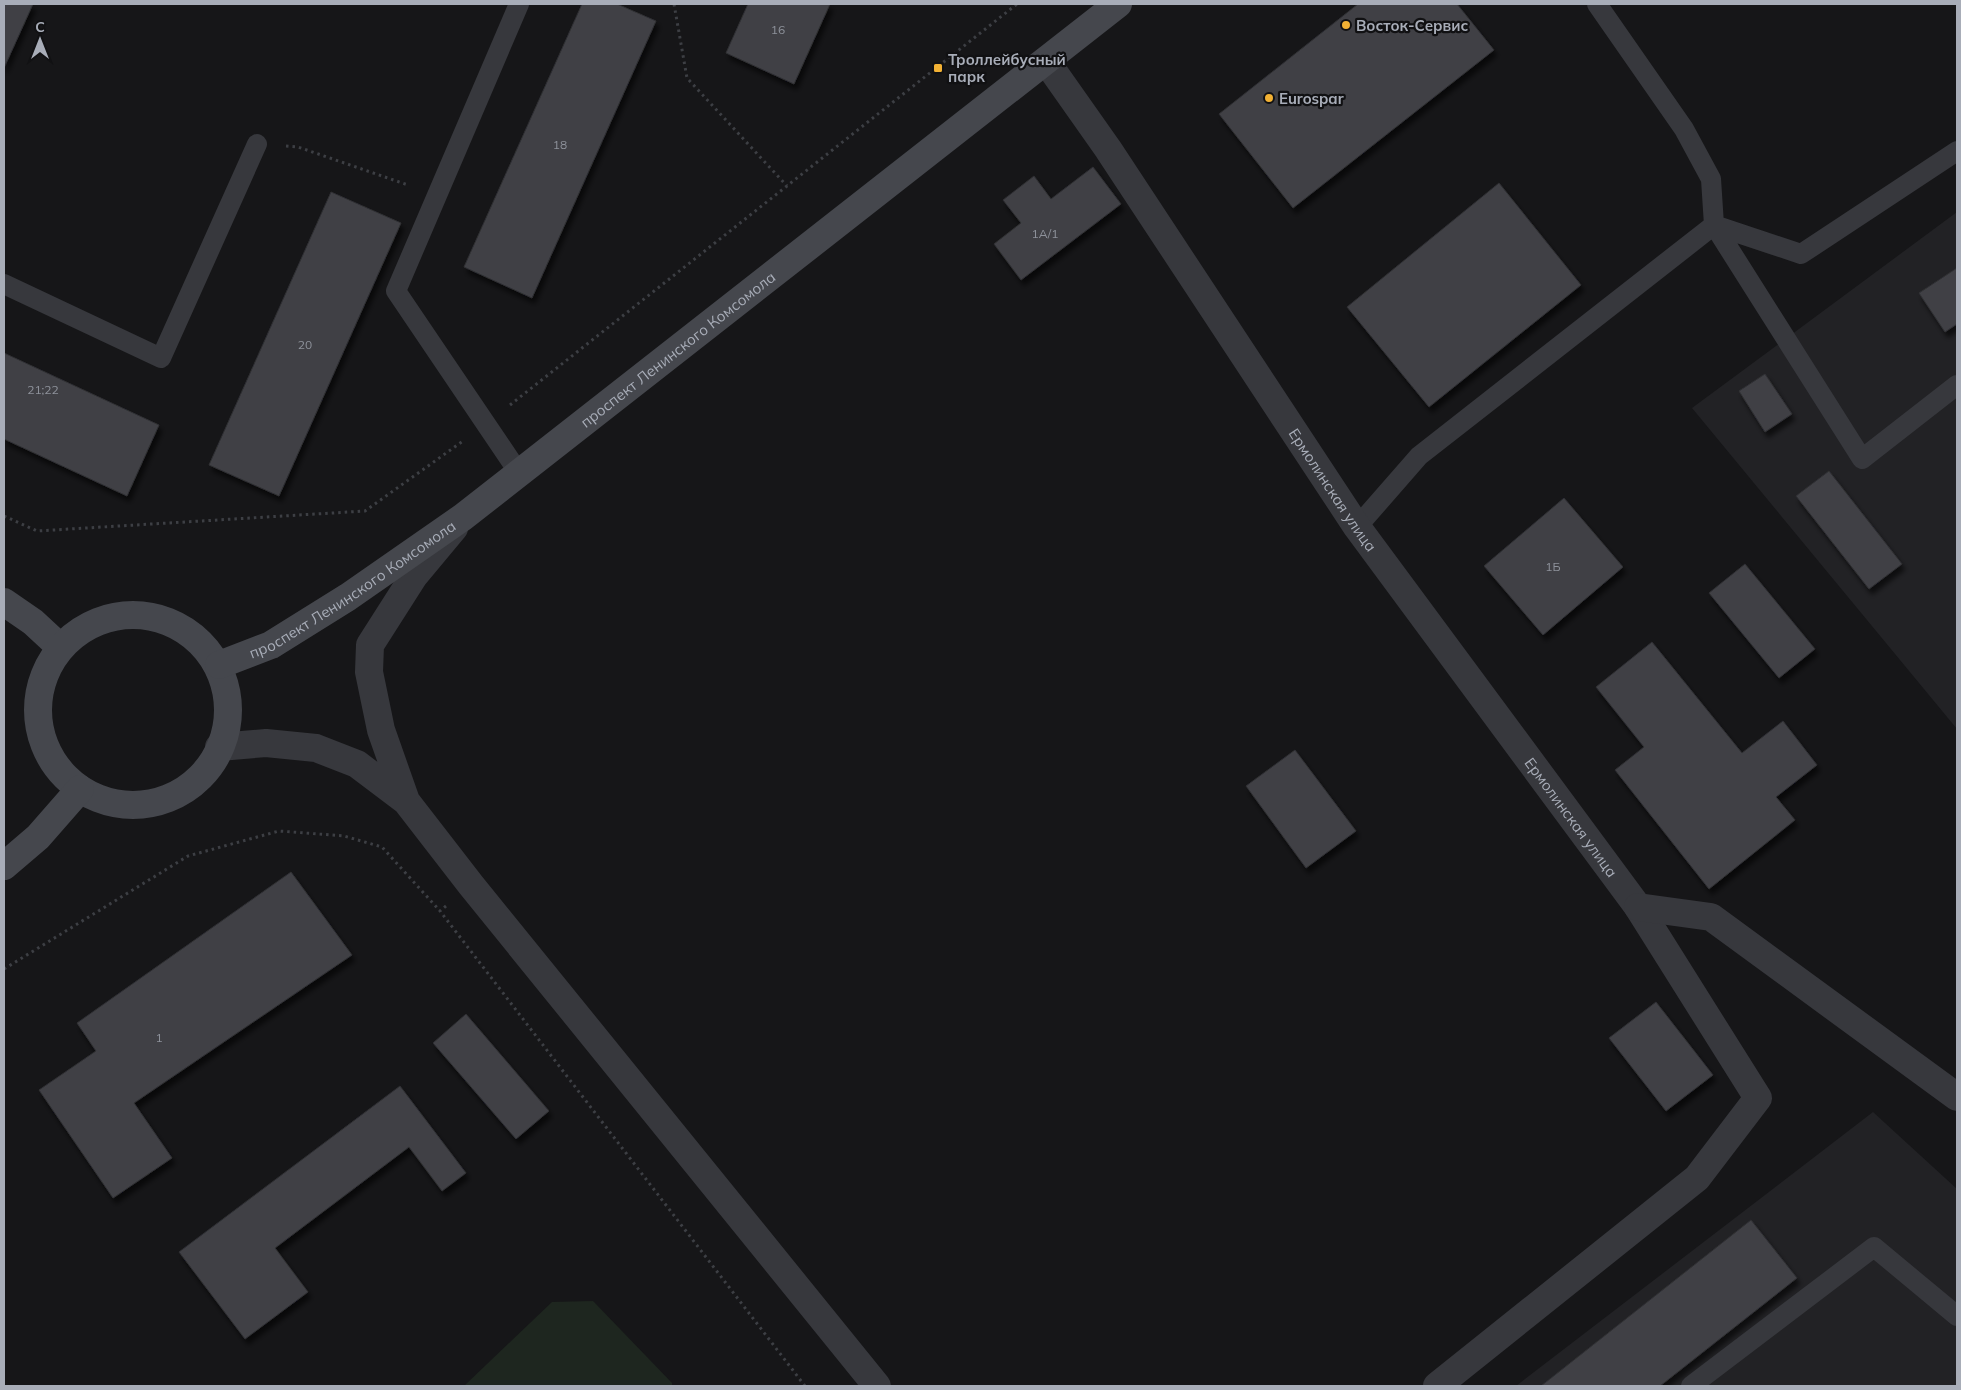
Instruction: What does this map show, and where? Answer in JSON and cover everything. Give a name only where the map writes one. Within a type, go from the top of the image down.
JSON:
[{"type":"main road","name":"проспект Ленинского Комсомола","points":[[218,666],[271,645],[348,597],[463,517],[1118,4]]},
{"type":"main road","points":[[4,602],[33,622],[60,647]]},
{"type":"main road","points":[[144,614],[174,623],[200,640],[218,666],[227,689],[229,715],[216,761],[200,779],[173,798],[141,805],[109,802],[80,789],[59,771],[45,748],[38,722],[38,696],[46,669],[60,647],[84,626],[114,616],[144,614]]},
{"type":"main road","points":[[4,866],[38,837],[80,789]]},
{"type":"street","name":"Ермолинская улица","points":[[1046,61],[1108,150],[1357,527],[1638,908],[1758,1098],[1697,1178],[1438,1386]]},
{"type":"street","points":[[406,801],[381,730],[369,672],[370,645],[414,576],[463,517]]},
{"type":"street","points":[[219,746],[266,743],[316,748],[357,764],[406,801],[471,886],[877,1386]]},
{"type":"street","points":[[1638,908],[1710,917],[1957,1097]]},
{"type":"lane","points":[[519,4],[396,292],[485,425],[519,472]]},
{"type":"lane","points":[[1597,4],[1684,129],[1710,179],[1714,226],[1862,459],[1957,385]]},
{"type":"lane","points":[[4,284],[161,358],[257,144]]},
{"type":"lane","points":[[1714,226],[1801,254],[1957,151]]},
{"type":"lane","points":[[1357,527],[1419,456],[1714,226]]},
{"type":"lane","points":[[1691,1386],[1874,1247],[1957,1316]]},
{"type":"path","points":[[674,4],[687,78],[787,186]]},
{"type":"path","points":[[4,516],[37,531],[365,512],[485,425],[1017,4]]},
{"type":"path","points":[[257,144],[298,147],[437,195]]},
{"type":"path","points":[[4,969],[188,856],[279,831],[344,836],[382,846],[440,911],[805,1386]]},
{"type":"path","points":[[440,911],[471,886]]},
{"type":"shaded area","points":[[1957,212],[1957,729],[1692,408]]},
{"type":"shaded area","points":[[1873,1112],[1957,1189],[1957,1386],[1516,1386]]},
{"type":"shaded area","points":[[593,1301],[672,1383],[672,1386],[464,1386],[552,1302]]},
{"type":"building","points":[[4,4],[33,4],[4,68]]},
{"type":"building","points":[[582,4],[617,4],[656,21],[532,298],[464,267]]},
{"type":"building","points":[[748,4],[830,4],[794,84],[726,53]]},
{"type":"building","points":[[1358,4],[1457,4],[1494,50],[1293,208],[1219,114]]},
{"type":"building","points":[[1093,167],[1121,204],[1021,280],[994,244],[1021,223],[1003,200],[1034,176],[1051,199]]},
{"type":"building","points":[[1499,183],[1581,285],[1429,407],[1347,307]]},
{"type":"building","points":[[331,192],[401,223],[279,496],[209,465]]},
{"type":"building","points":[[1957,268],[1957,324],[1945,332],[1919,293]]},
{"type":"building","points":[[4,353],[159,425],[127,496],[4,439]]},
{"type":"building","points":[[1765,374],[1792,414],[1765,432],[1739,391]]},
{"type":"building","points":[[1829,471],[1902,564],[1869,589],[1796,496]]},
{"type":"building","points":[[1564,498],[1623,567],[1543,635],[1484,566]]},
{"type":"building","points":[[1745,564],[1815,649],[1779,678],[1709,593]]},
{"type":"building","points":[[1652,642],[1742,753],[1783,721],[1817,765],[1776,797],[1795,820],[1709,889],[1615,770],[1644,747],[1596,687]]},
{"type":"building","points":[[1295,750],[1356,831],[1306,868],[1246,786]]},
{"type":"building","points":[[291,872],[352,955],[134,1103],[172,1158],[113,1198],[39,1090],[96,1051],[77,1023]]},
{"type":"building","points":[[1656,1002],[1713,1075],[1666,1111],[1609,1038]]},
{"type":"building","points":[[466,1014],[549,1111],[516,1139],[433,1043]]},
{"type":"building","points":[[400,1086],[466,1173],[442,1191],[409,1147],[275,1248],[308,1292],[245,1339],[179,1252]]},
{"type":"building","points":[[1751,1220],[1797,1278],[1660,1386],[1541,1386]]},
{"type":"place","name":"Восток-Сервис","points":[[1346,25]]},
{"type":"place","name":"Троллейбусный парк","points":[[938,68]]},
{"type":"place","name":"Eurospar","points":[[1269,98]]}]
